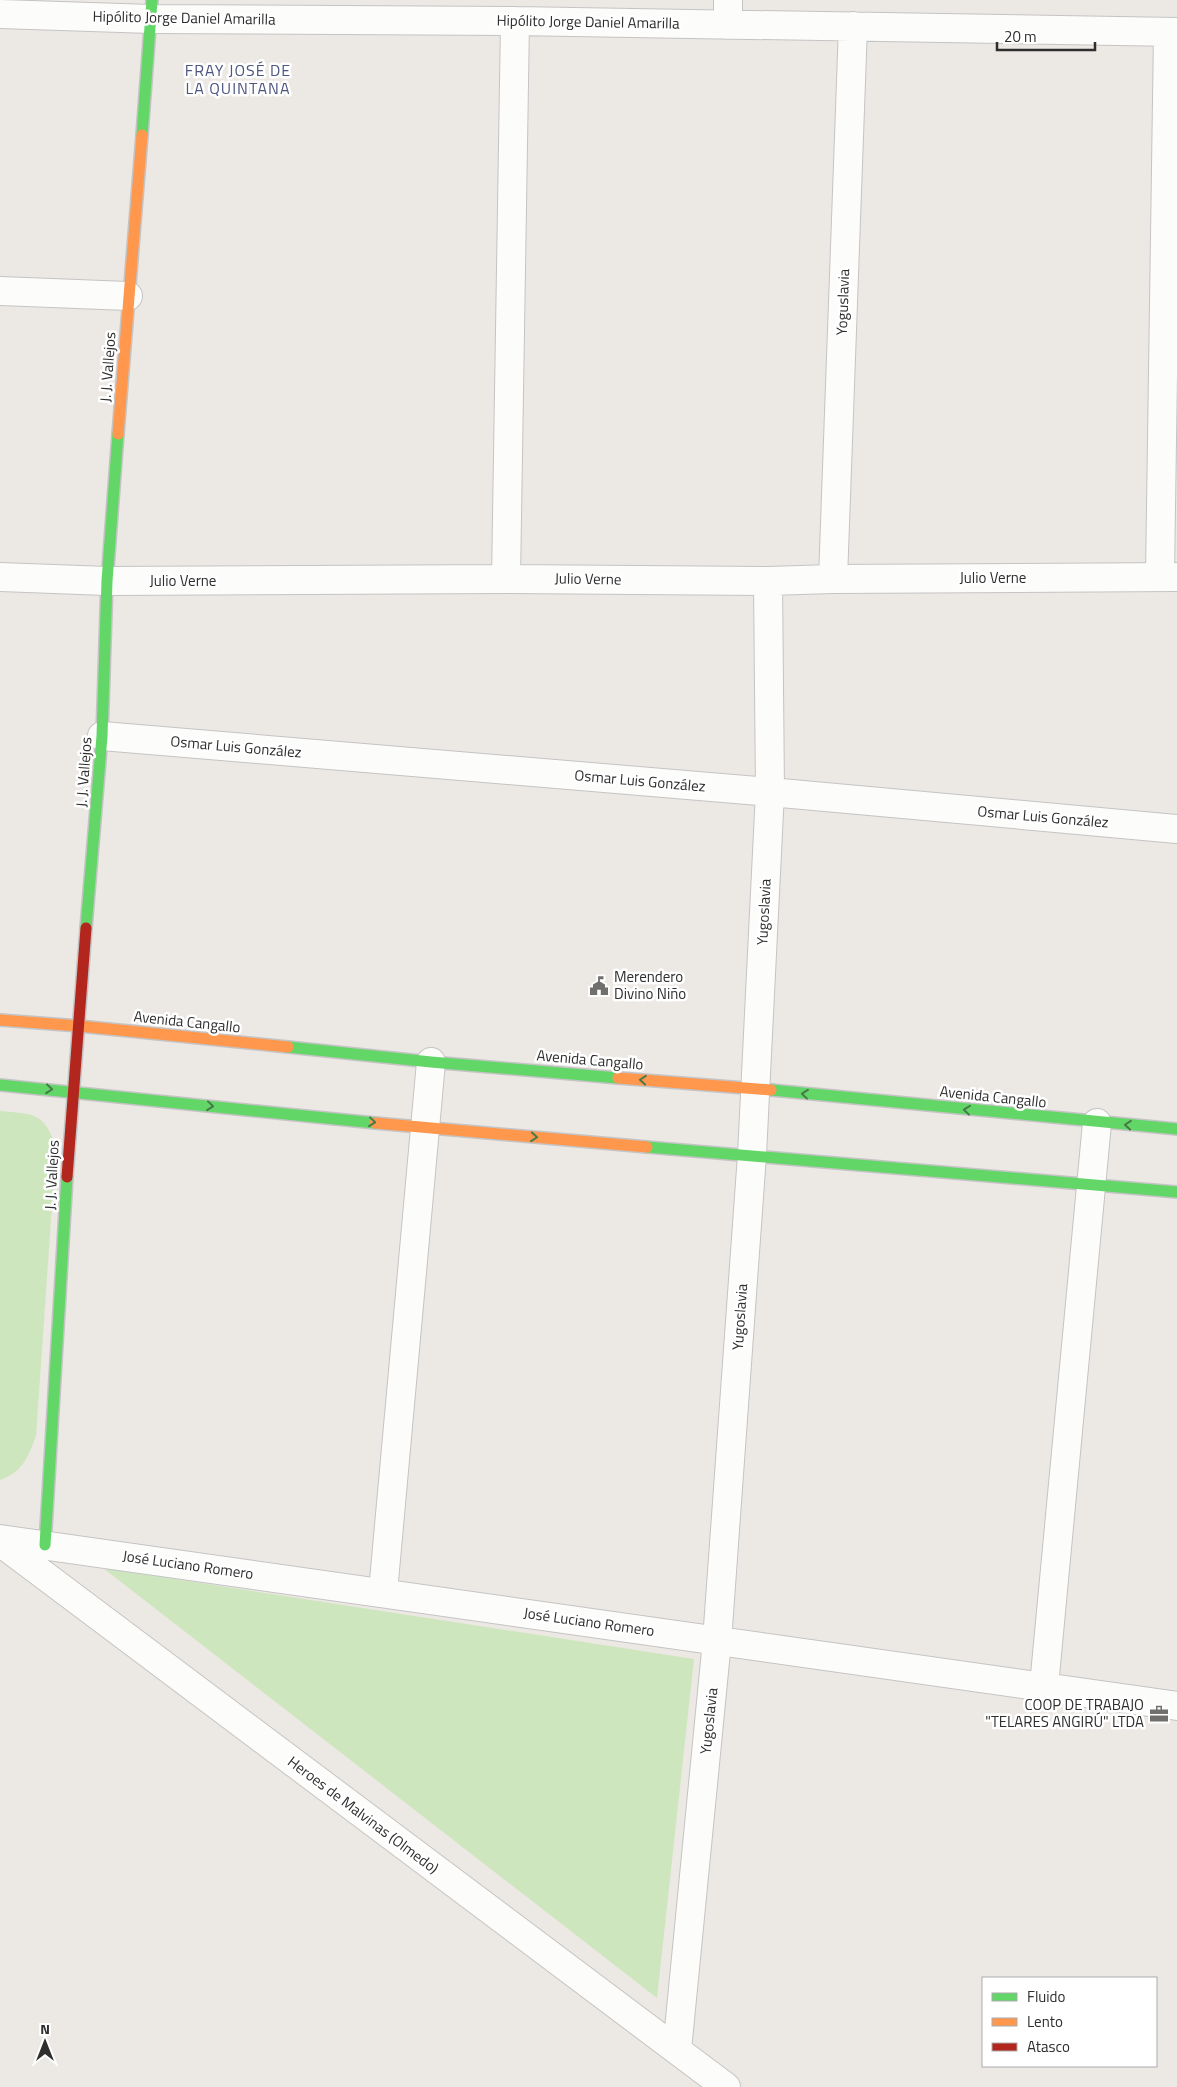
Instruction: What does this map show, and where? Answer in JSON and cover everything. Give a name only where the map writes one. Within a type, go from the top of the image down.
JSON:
[{"type":"main road","name":"J. J. Vallejos","points":[[45,1545],[72,1092],[102,736],[107,581],[151,9]]},
{"type":"main road","name":"Avenida Cangallo","points":[[0,1020],[79,1026],[431,1062],[755,1089],[1177,1130]]},
{"type":"main road","points":[[0,1085],[426,1128],[1177,1192]]},
{"type":"street","name":"Hipólito Jorge Daniel Amarilla","points":[[0,14],[151,9],[515,20],[728,13],[853,26],[1172,32]]},
{"type":"street","points":[[506,579],[515,20]]},
{"type":"street","name":"Yoguslavia","points":[[833,579],[853,26]]},
{"type":"street","points":[[1169,577],[1172,32]]},
{"type":"street","points":[[0,291],[128,296]]},
{"type":"street","name":"Julio Verne","points":[[0,577],[107,581],[506,579],[768,581],[1169,577]]},
{"type":"street","name":"Yugoslavia","points":[[677,2050],[717,1641],[752,1155],[770,792],[768,581]]},
{"type":"street","name":"Osmar Luis González","points":[[102,736],[770,792],[1177,829]]},
{"type":"street","points":[[383,1592],[431,1062]]},
{"type":"street","points":[[1044,1686],[1096,1123]]},
{"type":"street","name":"José Luciano Romero","points":[[0,1541],[45,1545],[383,1592],[1177,1706]]},
{"type":"street","name":"Heroes de Malvinas (Olmedo)","points":[[0,1541],[726,2087]]},
{"type":"green space","points":[[0,1111],[29,1114],[36,1117],[47,1127],[56,1147],[36,1436],[24,1463],[14,1473],[0,1480]]},
{"type":"green space","points":[[103,1568],[694,1659],[657,1998]]},
{"type":"traffic: fast","points":[[142,135],[152,0]]},
{"type":"traffic: fast","points":[[86,928],[102,736],[107,581],[118,434]]},
{"type":"traffic: fast","points":[[288,1047],[431,1062],[618,1078]]},
{"type":"traffic: fast","points":[[0,1085],[375,1123]]},
{"type":"traffic: fast","points":[[771,1090],[1177,1129]]},
{"type":"traffic: fast","points":[[647,1147],[1177,1192]]},
{"type":"traffic: fast","points":[[45,1545],[67,1177]]},
{"type":"traffic: slow","points":[[118,434],[142,135]]},
{"type":"traffic: slow","points":[[0,1020],[288,1047]]},
{"type":"traffic: slow","points":[[618,1078],[771,1090]]},
{"type":"traffic: slow","points":[[375,1123],[647,1147]]},
{"type":"traffic: jam","points":[[67,1177],[86,928]]},
{"type":"place","name":"Merendero Divino Niño","points":[[599,986]]},
{"type":"place","name":"COOP DE TRABAJO \"TELARES ANGIRÚ\" LTDA","points":[[1159,1714]]},
{"type":"district","name":"FRAY JOSÉ DE LA QUINTANA","points":[[238,79]]}]
